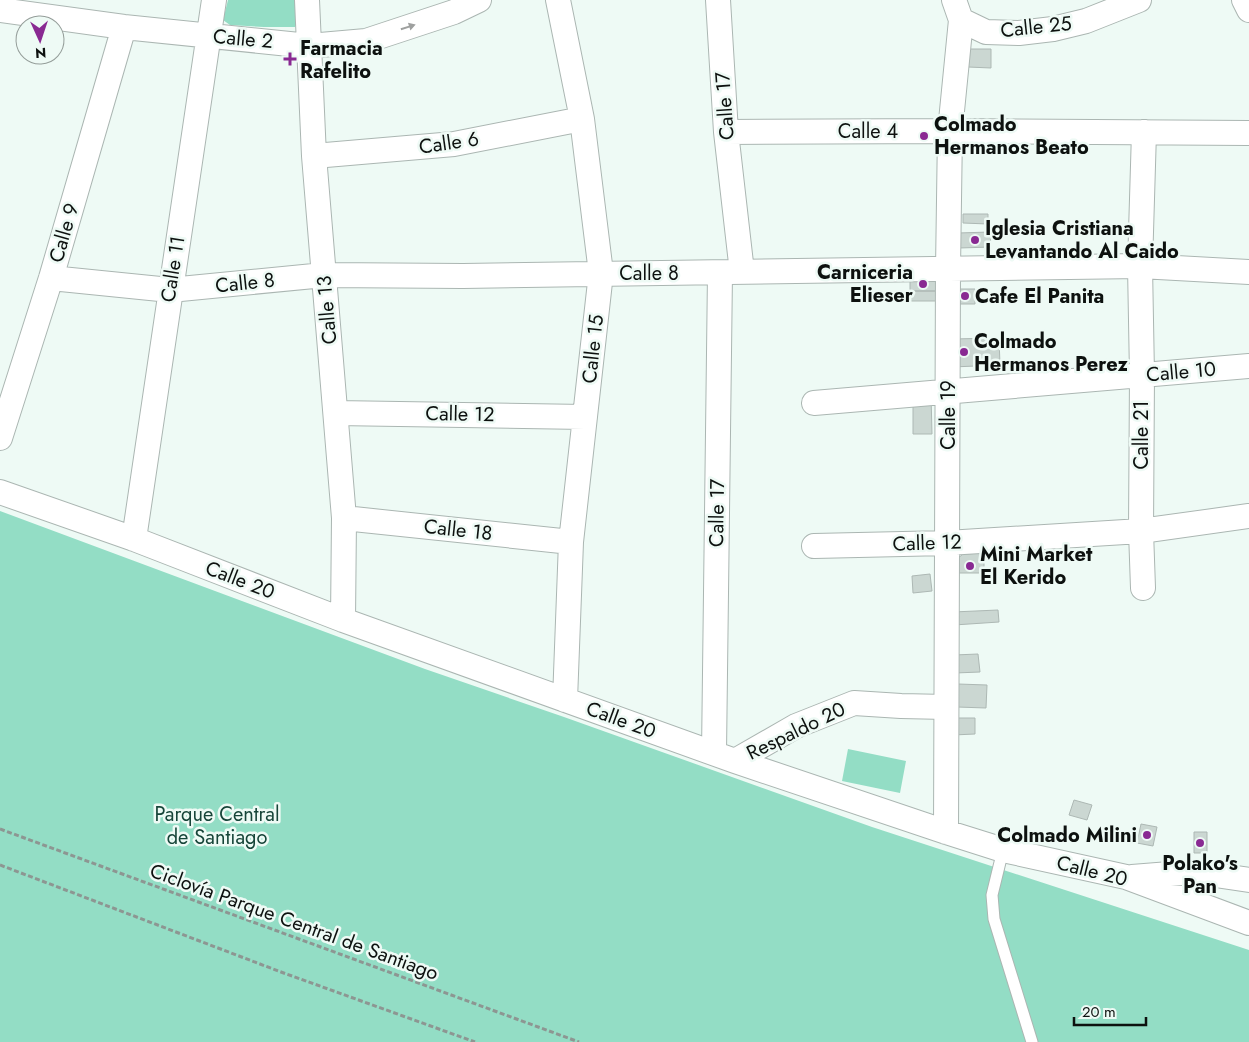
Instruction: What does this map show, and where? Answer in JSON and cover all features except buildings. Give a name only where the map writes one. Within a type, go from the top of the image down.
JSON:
[{"type":"street","name":"Calle 11","points":[[134,539],[214,0]]},
{"type":"street","name":"Calle 13","points":[[307,0],[314,156],[344,518],[342,620]]},
{"type":"street","name":"Calle 2","points":[[2,10],[124,27],[309,46],[366,41],[454,12],[479,0]]},
{"type":"street","name":"Calle 15","points":[[558,0],[582,119],[601,274],[571,542],[565,700]]},
{"type":"street","name":"Calle 17","points":[[718,0],[726,132],[731,272],[725,757]]},
{"type":"street","name":"Calle 25","points":[[957,10],[986,32],[1019,32],[1053,29],[1086,20],[1139,0]]},
{"type":"street","points":[[1244,0],[1249,10]]},
{"type":"street","name":"Calle 19","points":[[946,832],[948,269],[950,130],[957,10]]},
{"type":"street","name":"Calle 9","points":[[0,438],[51,278],[124,27]]},
{"type":"street","name":"Calle 6","points":[[314,156],[454,144],[582,119]]},
{"type":"street","name":"Calle 4","points":[[726,132],[950,130],[1249,133]]},
{"type":"street","name":"Calle 21","points":[[1143,588],[1140,266],[1144,132]]},
{"type":"street","name":"Calle 8","points":[[51,278],[170,290],[324,275],[463,276],[1140,266],[1249,272]]},
{"type":"street","name":"Calle 10","points":[[814,404],[1249,366]]},
{"type":"street","name":"Calle 12","points":[[336,413],[585,417]]},
{"type":"street","name":"Calle 20","points":[[0,492],[134,539],[342,620],[725,757],[1003,850],[1126,878],[1249,923]]},
{"type":"street","name":"Calle 12","points":[[814,546],[948,543],[1141,531],[1249,516]]},
{"type":"street","name":"Calle 18","points":[[344,518],[571,542]]},
{"type":"street","name":"Respaldo 20","points":[[725,757],[854,703],[946,707]]},
{"type":"street","points":[[1126,878],[1195,872],[1249,880]]},
{"type":"lane","points":[[1003,850],[992,895],[994,920],[1032,1042]]},
{"type":"path","name":"Ciclovía Parque Central de Santiago","points":[[0,829],[579,1042]]},
{"type":"path","points":[[0,865],[281,972],[475,1042]]},
{"type":"green space","points":[[228,0],[297,0],[299,19],[295,27],[230,25],[223,20]]},
{"type":"green space","name":"Parque Central de Santiago","points":[[0,511],[425,669],[872,827],[1249,950],[1249,1042],[0,1042]]},
{"type":"green space","points":[[848,749],[906,761],[900,793],[842,781]]},
{"type":"place","name":"Farmacia Rafelito","points":[[290,59]]},
{"type":"place","name":"Colmado Hermanos Beato","points":[[924,136]]},
{"type":"place","name":"Iglesia Cristiana Levantando Al Caido","points":[[975,240]]},
{"type":"place","name":"Carniceria Elieser","points":[[923,284]]},
{"type":"place","name":"Cafe El Panita","points":[[965,296]]},
{"type":"place","name":"Colmado Hermanos Perez","points":[[964,352]]},
{"type":"place","name":"Mini Market El Kerido","points":[[970,566]]},
{"type":"place","name":"Colmado Milini","points":[[1147,835]]},
{"type":"place","name":"Polako's Pan","points":[[1200,843]]}]
